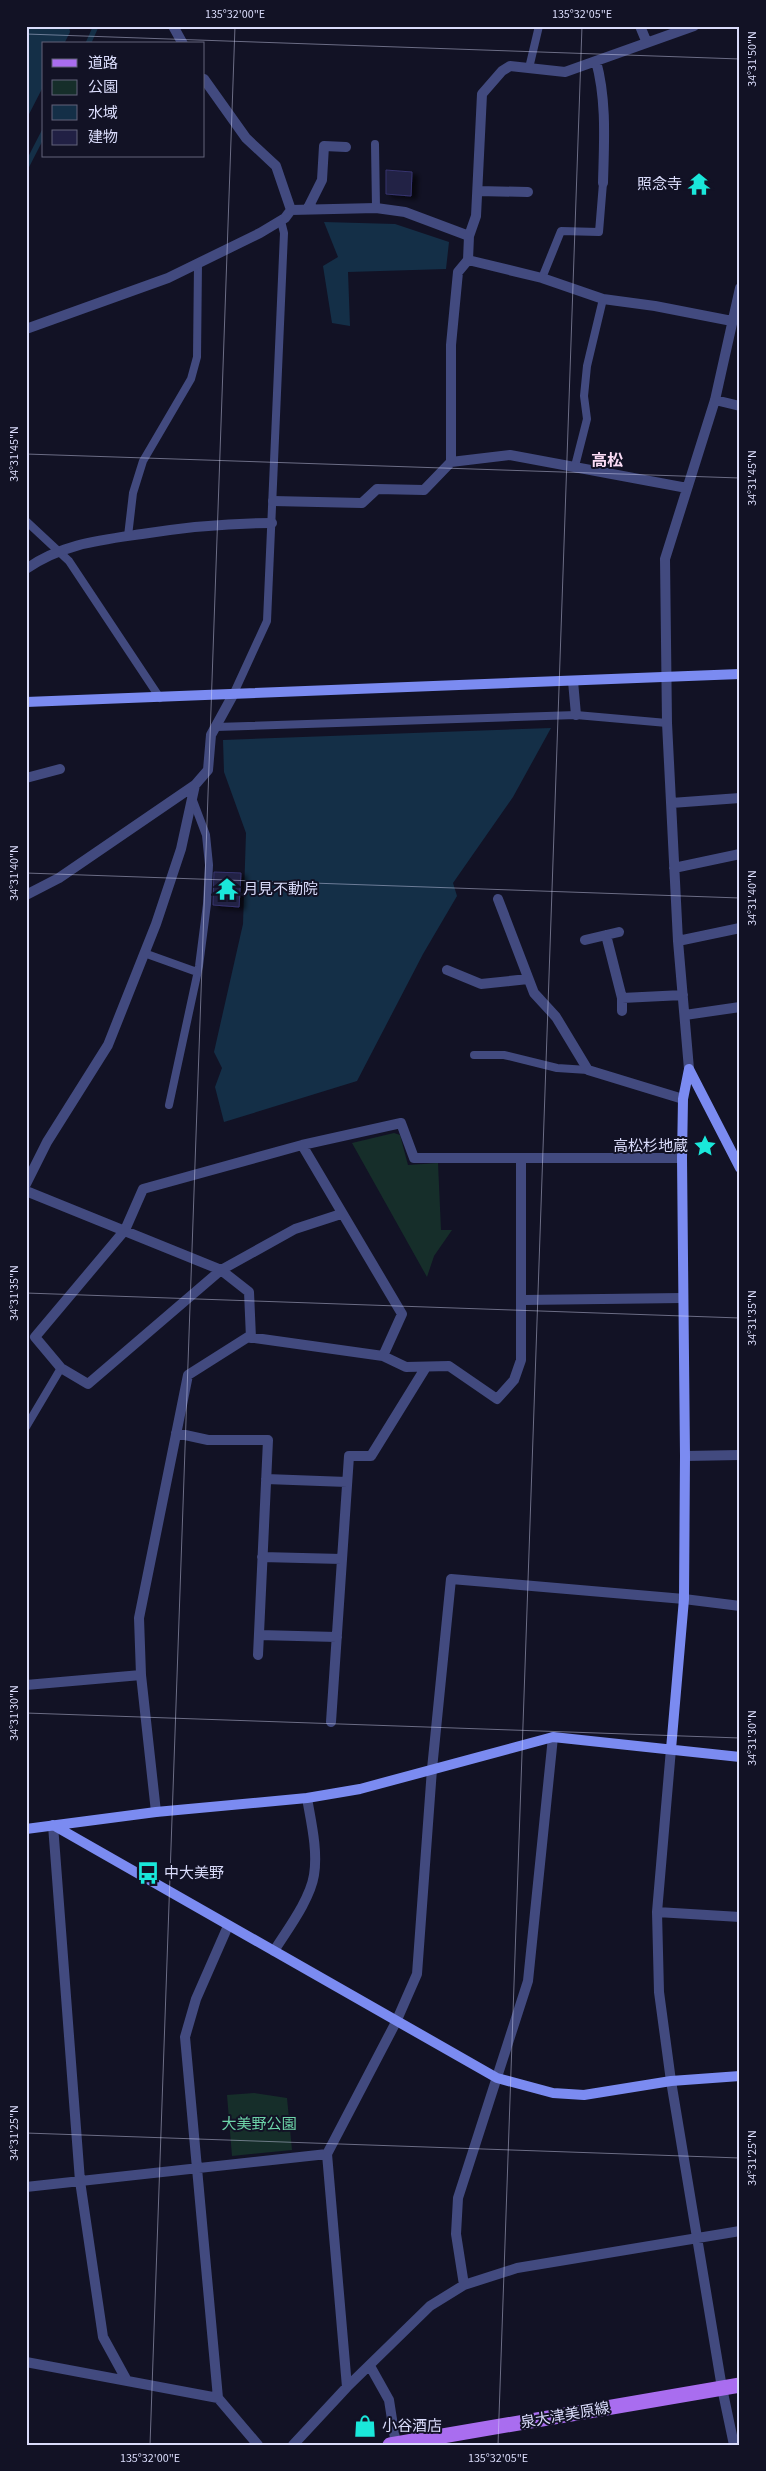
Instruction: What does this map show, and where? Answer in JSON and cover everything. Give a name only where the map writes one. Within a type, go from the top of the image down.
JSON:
[{"type":"main road","name":"泉大津美原線","points":[[394,2444],[740,2386]]},
{"type":"street","points":[[173,26],[182,42]]},
{"type":"street","points":[[640,26],[647,43]]},
{"type":"street","points":[[451,462],[451,345],[458,272],[468,260],[469,236],[476,216],[482,94],[502,71],[510,66],[565,72],[694,26]]},
{"type":"street","points":[[596,61],[601,80],[604,133],[603,183]]},
{"type":"street","points":[[205,80],[246,138],[276,166],[291,210]]},
{"type":"street","points":[[308,208],[322,180],[324,146],[346,147]]},
{"type":"street","points":[[478,191],[528,192]]},
{"type":"street","points":[[26,329],[168,278],[281,220],[291,210],[308,208],[376,208],[405,212],[469,236]]},
{"type":"street","points":[[468,260],[542,278],[603,300],[663,307],[732,321]]},
{"type":"street","points":[[734,2445],[722,2388],[671,2081],[659,1992],[657,1912],[684,1599],[685,1456],[682,1158],[683,1099],[689,1069],[678,942],[667,723],[665,559],[715,400],[740,288]]},
{"type":"street","points":[[715,400],[740,406]]},
{"type":"street","points":[[274,501],[362,503],[377,489],[424,490],[451,462],[510,455],[687,488]]},
{"type":"street","points":[[26,569],[58,551],[95,540],[201,525],[272,523]]},
{"type":"street","points":[[26,702],[740,674]]},
{"type":"street","points":[[573,680],[576,714]]},
{"type":"street","points":[[26,895],[59,878],[195,785],[208,770],[211,735],[233,695]]},
{"type":"street","points":[[26,778],[60,769]]},
{"type":"street","points":[[26,1184],[47,1142],[108,1045],[144,953],[181,848],[195,785]]},
{"type":"street","points":[[671,803],[740,798]]},
{"type":"street","points":[[674,868],[740,854]]},
{"type":"street","points":[[498,899],[534,993],[556,1017],[588,1070],[683,1099]]},
{"type":"street","points":[[678,942],[740,928]]},
{"type":"street","points":[[585,940],[619,932]]},
{"type":"street","points":[[606,935],[622,998],[622,1012]]},
{"type":"street","points":[[447,970],[481,984],[528,979]]},
{"type":"street","points":[[622,998],[683,994]]},
{"type":"street","points":[[685,1016],[740,1007]]},
{"type":"street","points":[[689,1069],[740,1168]]},
{"type":"street","points":[[341,1214],[295,1228],[221,1270],[88,1384],[61,1368],[35,1337],[125,1230],[143,1189],[302,1145],[401,1122],[414,1158],[682,1158]]},
{"type":"street","points":[[302,1145],[341,1214],[402,1314],[383,1356]]},
{"type":"street","points":[[156,1812],[141,1675],[139,1618],[188,1375],[248,1337],[383,1356],[406,1367],[449,1366],[496,1399],[514,1380],[521,1360],[523,1300],[521,1159]]},
{"type":"street","points":[[26,1191],[221,1270],[249,1292],[251,1338]]},
{"type":"street","points":[[523,1300],[682,1298]]},
{"type":"street","points":[[331,1722],[349,1456],[372,1456],[426,1367]]},
{"type":"street","points":[[176,1433],[208,1440],[268,1440],[258,1655]]},
{"type":"street","points":[[685,1456],[740,1456]]},
{"type":"street","points":[[266,1479],[347,1482]]},
{"type":"street","points":[[262,1557],[342,1559]]},
{"type":"street","points":[[347,2388],[327,2154],[396,2022],[417,1974],[432,1769],[451,1579],[684,1599],[740,1606]]},
{"type":"street","points":[[259,1635],[337,1636]]},
{"type":"street","points":[[26,1685],[141,1675]]},
{"type":"street","points":[[464,2284],[456,2234],[458,2198],[528,1981],[553,1738]]},
{"type":"street","points":[[26,1829],[156,1812],[307,1798],[360,1789],[553,1738],[740,1757]]},
{"type":"street","points":[[274,1952],[301,1906],[314,1876],[314,1845],[307,1798]]},
{"type":"street","points":[[53,1825],[497,2078],[553,2093],[584,2095],[671,2081],[740,2076]]},
{"type":"street","points":[[53,1825],[80,2181],[102,2337],[126,2379]]},
{"type":"street","points":[[657,1912],[740,1917]]},
{"type":"street","points":[[228,1926],[196,1999],[185,2037],[218,2398],[258,2445]]},
{"type":"street","points":[[26,2187],[327,2154]]},
{"type":"street","points":[[293,2445],[347,2388],[430,2306],[464,2284],[517,2268],[740,2231]]},
{"type":"street","points":[[26,2362],[126,2379],[218,2398]]},
{"type":"street","points":[[370,2366],[389,2400],[394,2444]]},
{"type":"lane","points":[[529,68],[539,26]]},
{"type":"lane","points":[[375,144],[376,208]]},
{"type":"lane","points":[[542,278],[561,231],[599,232],[603,183]]},
{"type":"lane","points":[[233,695],[267,622],[274,501],[284,233],[281,220]]},
{"type":"lane","points":[[128,536],[133,493],[143,461],[191,379],[197,357],[198,263]]},
{"type":"lane","points":[[575,466],[587,419],[584,396],[587,366],[603,300]]},
{"type":"lane","points":[[26,522],[69,561],[160,698]]},
{"type":"lane","points":[[216,727],[576,714],[667,723]]},
{"type":"lane","points":[[169,1105],[198,972],[210,865],[206,835],[192,798]]},
{"type":"lane","points":[[144,953],[198,972]]},
{"type":"lane","points":[[474,1055],[504,1055],[557,1068],[588,1070]]},
{"type":"lane","points":[[26,1427],[61,1368]]},
{"type":"green space","points":[[394,1133],[400,1135],[408,1165],[438,1163],[441,1230],[452,1230],[434,1256],[427,1277],[352,1143]]},
{"type":"green space","name":"大美野公園","points":[[254,2093],[287,2098],[292,2150],[232,2156],[227,2095]]},
{"type":"water","points":[[26,26],[69,26],[70,32],[65,42],[42,42],[42,89],[26,120]]},
{"type":"water","points":[[324,222],[395,224],[449,242],[446,269],[348,272],[350,326],[332,323],[323,266],[338,257]]},
{"type":"water","points":[[551,728],[513,797],[453,883],[457,896],[423,954],[357,1081],[224,1122],[215,1087],[222,1068],[214,1052],[243,924],[246,833],[224,772],[223,740]]},
{"type":"building","points":[[386,170],[412,172],[411,196],[386,194]]},
{"type":"building","name":"月見不動院","points":[[214,872],[241,873],[239,907],[213,905]]},
{"type":"waterway","points":[[89,42],[96,26]]},
{"type":"waterway","points":[[26,167],[42,136]]},
{"type":"place","name":"照念寺","points":[[699,184]]},
{"type":"place","name":"月見不動院","points":[[227,889]]},
{"type":"place","name":"高松杉地蔵","points":[[705,1146]]},
{"type":"place","name":"中大美野","points":[[148,1873]]},
{"type":"place","name":"小谷酒店","points":[[365,2426]]},
{"type":"district","name":"高松","points":[[607,460]]}]
